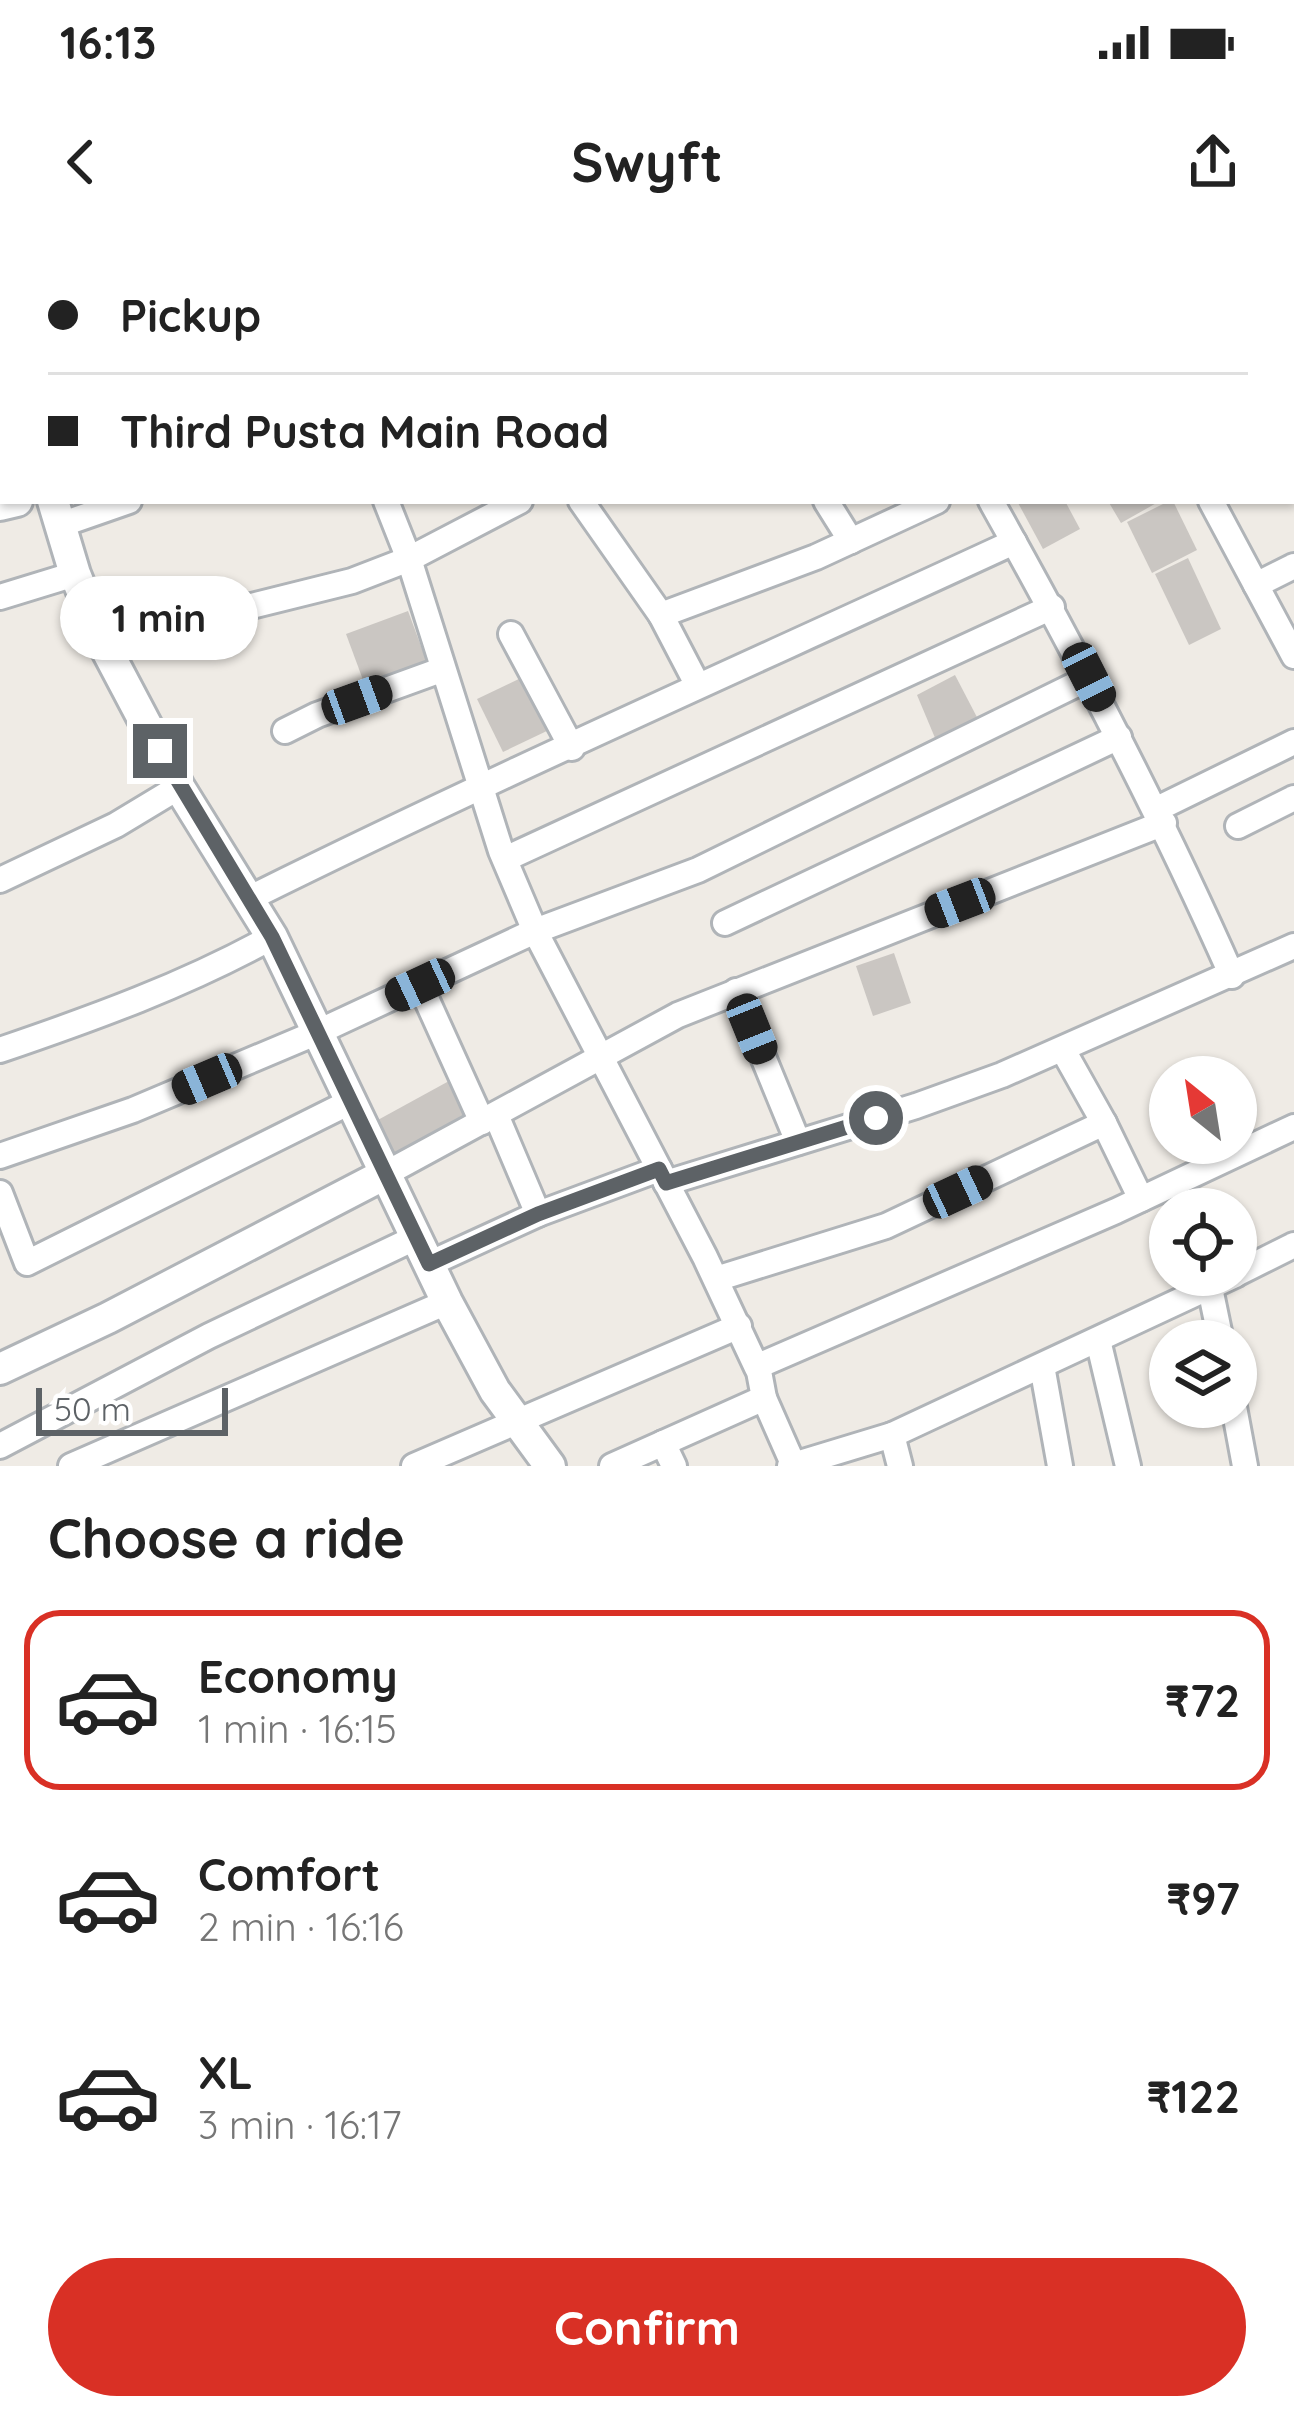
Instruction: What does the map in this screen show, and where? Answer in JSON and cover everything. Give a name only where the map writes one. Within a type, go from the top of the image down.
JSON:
[{"type":"street","points":[[111,504],[57,513],[103,643],[179,787],[272,937],[447,1302],[516,1422],[550,1466]]},
{"type":"street","points":[[387,504],[409,559],[479,786],[535,931],[740,1326],[793,1466],[892,1435],[1193,1296]]},
{"type":"street","points":[[103,643],[332,587],[409,559],[514,504]]},
{"type":"street","points":[[583,504],[661,615],[698,684]]},
{"type":"street","points":[[828,504],[851,541]]},
{"type":"street","points":[[661,615],[851,541],[931,504]]},
{"type":"street","points":[[993,504],[1160,816],[1232,976]]},
{"type":"street","points":[[1213,504],[1294,656]]},
{"type":"street","points":[[250,898],[479,786],[572,748],[698,684],[1014,542]]},
{"type":"street","points":[[1256,585],[1294,566]]},
{"type":"street","points":[[0,597],[75,574]]},
{"type":"street","points":[[505,859],[1052,607]]},
{"type":"street","points":[[511,634],[572,748]]},
{"type":"street","points":[[285,731],[441,670]]},
{"type":"street","points":[[0,1156],[133,1110],[318,1032],[535,931],[698,870],[1089,677]]},
{"type":"street","points":[[724,923],[1119,737]]},
{"type":"street","points":[[0,1369],[387,1173],[678,1015],[1160,816],[1294,742]]},
{"type":"street","points":[[0,880],[116,825],[179,787]]},
{"type":"street","points":[[1238,826],[1294,798]]},
{"type":"street","points":[[0,1050],[185,982],[272,937]]},
{"type":"street","points":[[0,1446],[209,1336],[423,1250],[662,1176],[916,1106],[1063,1050],[1294,946]]},
{"type":"street","points":[[420,985],[538,1214]]},
{"type":"street","points":[[736,991],[798,1142]]},
{"type":"street","points":[[1063,1050],[1141,1199]]},
{"type":"street","points":[[2,1206],[27,1263],[352,1101]]},
{"type":"street","points":[[716,1279],[886,1226],[1104,1123]]},
{"type":"street","points":[[757,1368],[1294,1127]]},
{"type":"street","points":[[1257,1264],[1294,1245]]},
{"type":"street","points":[[71,1466],[447,1302]]},
{"type":"street","points":[[414,1466],[740,1326]]},
{"type":"street","points":[[1098,1340],[1128,1466]]},
{"type":"street","points":[[1042,1366],[1060,1466]]},
{"type":"street","points":[[612,1466],[669,1455],[764,1398]]},
{"type":"street","points":[[1238,1428],[1245,1466]]},
{"type":"street","points":[[892,1435],[900,1466]]},
{"type":"building","points":[[1019,504],[1067,504],[1080,529],[1043,549]]},
{"type":"building","points":[[1110,504],[1155,504],[1121,523]]},
{"type":"building","points":[[1163,504],[1174,504],[1197,550],[1152,573],[1127,522]]},
{"type":"building","points":[[1188,558],[1221,629],[1189,645],[1155,574]]},
{"type":"building","points":[[408,611],[428,665],[366,688],[346,634]]},
{"type":"building","points":[[955,675],[980,723],[938,745],[917,695]]},
{"type":"building","points":[[525,676],[551,729],[503,752],[477,699]]},
{"type":"building","points":[[894,953],[911,1003],[873,1016],[856,966]]},
{"type":"building","points":[[449,1081],[467,1114],[394,1154],[376,1121]]},
{"type":"route","points":[[160,751],[272,937],[429,1264],[538,1214],[659,1169],[666,1183],[876,1118]]}]
